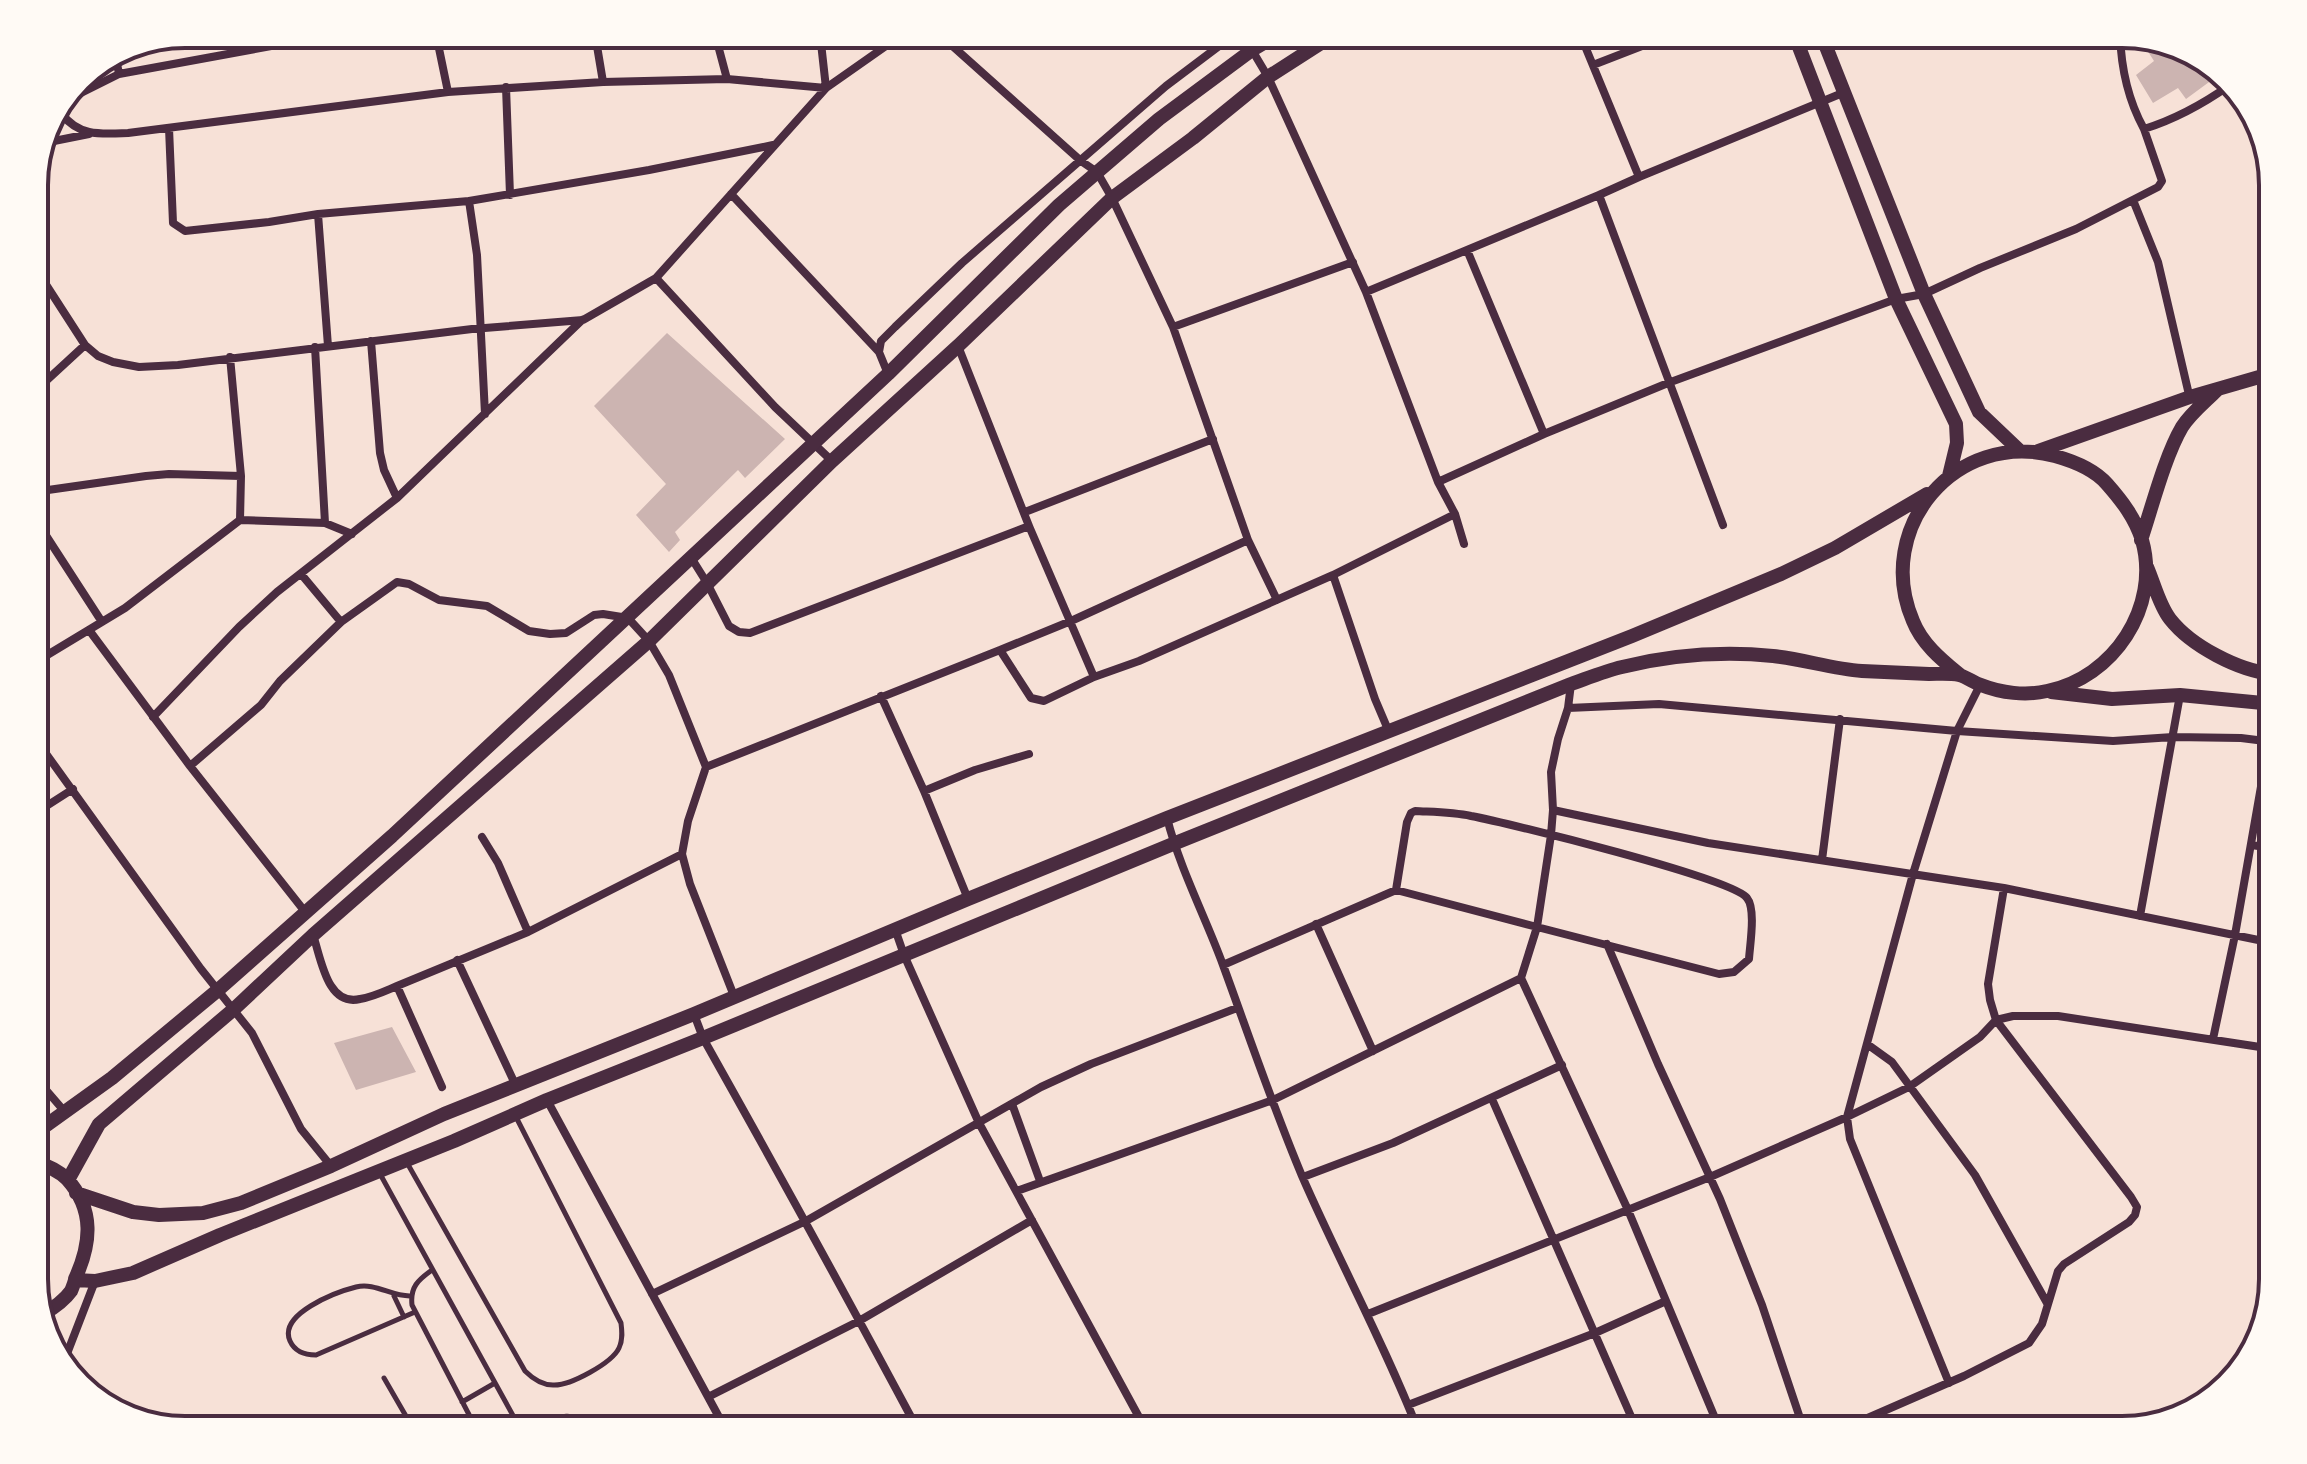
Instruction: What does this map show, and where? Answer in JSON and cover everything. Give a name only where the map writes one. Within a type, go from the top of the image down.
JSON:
[{"type":"main road","points":[[48,1125],[112,1078],[306,913],[692,559],[888,374],[1059,205],[1159,119],[1255,48]]},
{"type":"main road","points":[[52,1310],[71,1290],[82,1265],[89,1229],[72,1187],[99,1124],[234,1009],[313,935],[649,641],[832,461],[958,346],[1112,198],[1268,77],[1313,48]]},
{"type":"main road","points":[[1800,48],[1896,299],[1956,424],[1957,443],[1949,476]]},
{"type":"main road","points":[[1827,48],[1924,294],[1979,412],[2020,451]]},
{"type":"main road","points":[[2038,451],[2190,397],[2259,377]]},
{"type":"main road","points":[[2141,540],[2182,426],[2220,387]]},
{"type":"main road","points":[[48,1166],[72,1187],[133,1212],[159,1215],[203,1213],[241,1203],[444,1114],[968,899],[1781,574],[1835,548],[1934,489],[1971,462],[1996,453],[2038,451],[2073,460],[2103,480],[2127,507],[2141,540],[2146,565],[2169,617],[2216,656],[2259,671]]},
{"type":"main road","points":[[1934,489],[1914,519],[1904,552],[1903,588],[1913,622],[1933,652],[1960,675],[1980,685],[2013,692],[2047,691],[2112,699],[2180,695],[2259,703]]},
{"type":"main road","points":[[2047,691],[2080,680],[2108,660],[2123,642],[2130,633],[2143,600],[2146,565]]},
{"type":"main road","points":[[75,1280],[95,1281],[133,1273],[1173,844],[1571,684],[1621,667],[1702,654],[1773,656],[1859,671],[1960,675]]},
{"type":"main road","points":[[444,1114],[454,1141]]},
{"type":"main road","points":[[217,1210],[220,1235]]},
{"type":"street","points":[[88,90],[119,74],[257,48]]},
{"type":"street","points":[[439,48],[448,92]]},
{"type":"street","points":[[597,48],[603,82]]},
{"type":"street","points":[[719,48],[727,79]]},
{"type":"street","points":[[822,48],[826,88]]},
{"type":"street","points":[[153,717],[239,627],[397,498],[583,320],[656,278],[826,88],[881,48]]},
{"type":"street","points":[[958,48],[1081,161],[1097,172],[1173,327],[1248,540],[1277,600]]},
{"type":"street","points":[[879,352],[881,341],[962,263],[1166,86],[1216,48]]},
{"type":"street","points":[[1586,48],[1639,177]]},
{"type":"street","points":[[1593,65],[1637,48]]},
{"type":"street","points":[[1438,482],[1668,383],[1896,299],[1924,294],[2076,229],[2158,187],[2162,181],[2144,129],[2133,109],[2120,48]]},
{"type":"street","points":[[1252,50],[1268,77],[1366,292],[1438,482],[1455,514],[1464,544]]},
{"type":"street","points":[[117,65],[119,74]]},
{"type":"street","points":[[56,141],[90,134],[128,133],[506,87],[727,79],[826,88]]},
{"type":"street","points":[[506,87],[510,195]]},
{"type":"street","points":[[2144,129],[2202,104],[2221,91]]},
{"type":"street","points":[[1366,292],[1845,92]]},
{"type":"street","points":[[66,118],[75,128],[90,134]]},
{"type":"street","points":[[169,128],[173,223],[185,231],[318,214],[469,201],[773,145]]},
{"type":"street","points":[[731,194],[879,352],[888,374]]},
{"type":"street","points":[[1599,195],[1723,525]]},
{"type":"street","points":[[2133,200],[2158,262],[2192,414]]},
{"type":"street","points":[[469,201],[477,255],[485,414]]},
{"type":"street","points":[[318,214],[328,346]]},
{"type":"street","points":[[1467,250],[1544,434]]},
{"type":"street","points":[[1173,327],[1353,262]]},
{"type":"street","points":[[656,278],[775,407],[832,461]]},
{"type":"street","points":[[48,288],[85,345],[98,356],[139,367],[583,320]]},
{"type":"street","points":[[371,341],[380,453],[397,498]]},
{"type":"street","points":[[48,379],[85,345]]},
{"type":"street","points":[[958,346],[1029,526],[1094,677]]},
{"type":"street","points":[[315,347],[325,523]]},
{"type":"street","points":[[230,357],[241,476],[240,520]]},
{"type":"street","points":[[1025,512],[1213,439]]},
{"type":"street","points":[[48,490],[158,475],[241,476]]},
{"type":"street","points":[[1000,650],[1027,694],[1044,701],[1333,575],[1455,514]]},
{"type":"street","points":[[48,655],[125,608],[240,520],[325,523],[352,534]]},
{"type":"street","points":[[692,559],[729,626],[739,632],[750,633],[1029,526]]},
{"type":"street","points":[[48,539],[102,622]]},
{"type":"street","points":[[706,767],[1071,621],[1248,540]]},
{"type":"street","points":[[301,574],[341,622]]},
{"type":"street","points":[[1333,575],[1389,732]]},
{"type":"street","points":[[190,766],[261,705],[280,681],[341,622],[397,582],[409,584],[439,600],[487,606],[529,631],[566,633],[594,615],[628,618],[649,641],[669,675],[706,767],[688,821],[682,854],[734,996]]},
{"type":"street","points":[[89,630],[190,766],[306,913]]},
{"type":"street","points":[[1571,684],[1568,708],[1553,757],[1551,835],[1537,927],[1521,978],[1628,1210],[1714,1416]]},
{"type":"street","points":[[1949,1383],[1850,1139],[1847,1117],[1913,874],[1957,731],[1980,685]]},
{"type":"street","points":[[2140,916],[2180,695]]},
{"type":"street","points":[[881,696],[968,899]]},
{"type":"street","points":[[1568,708],[1659,704],[1957,731],[2113,741],[2173,737],[2259,740]]},
{"type":"street","points":[[1822,860],[1840,719]]},
{"type":"street","points":[[924,791],[975,770],[1029,754]]},
{"type":"street","points":[[48,756],[252,1033],[301,1129],[331,1166]]},
{"type":"street","points":[[48,805],[73,789]]},
{"type":"street","points":[[2213,1039],[2259,804]]},
{"type":"street","points":[[1553,810],[1708,843],[2004,888],[2259,940]]},
{"type":"street","points":[[1223,965],[1396,890],[1719,974],[1734,972],[1749,959],[1752,907],[1747,897],[1723,884],[1468,815],[1411,813],[1396,890]]},
{"type":"street","points":[[1167,818],[1173,844],[1223,965],[1303,1177],[1412,1416]]},
{"type":"street","points":[[482,837],[498,863],[528,932]]},
{"type":"street","points":[[2251,845],[2259,846]]},
{"type":"street","points":[[313,935],[331,987],[340,997],[358,1000],[528,932],[682,854]]},
{"type":"street","points":[[1872,1416],[1949,1383],[2029,1343],[2042,1324],[2058,1271],[2129,1222],[2137,1207],[1996,1020],[1988,984],[2004,888]]},
{"type":"street","points":[[1316,924],[1373,1051]]},
{"type":"street","points":[[895,929],[979,1123],[1138,1416]]},
{"type":"street","points":[[1607,944],[1710,1177],[1762,1305],[1799,1416]]},
{"type":"street","points":[[457,960],[516,1086]]},
{"type":"street","points":[[1017,1191],[1273,1100],[1521,978]]},
{"type":"street","points":[[397,986],[442,1087]]},
{"type":"street","points":[[652,1294],[806,1221],[1041,1087],[1091,1064],[1237,1008]]},
{"type":"street","points":[[694,1014],[703,1038],[910,1416]]},
{"type":"street","points":[[1368,1314],[1710,1177],[1847,1117],[1909,1087],[1980,1037],[1996,1020],[2013,1016],[2058,1016],[2259,1047]]},
{"type":"street","points":[[1867,1044],[1892,1062],[1975,1175],[2047,1303]]},
{"type":"street","points":[[1303,1177],[1393,1143],[1562,1065]]},
{"type":"street","points":[[48,1092],[66,1113]]},
{"type":"street","points":[[1492,1099],[1631,1416]]},
{"type":"street","points":[[547,1100],[718,1416]]},
{"type":"street","points":[[1012,1104],[1040,1181]]},
{"type":"street","points":[[708,1397],[859,1321],[1032,1220]]},
{"type":"street","points":[[68,1351],[95,1281]]},
{"type":"street","points":[[1408,1405],[1595,1333],[1666,1301]]},
{"type":"lane","points":[[406,1160],[525,1371],[542,1383],[552,1385],[572,1381],[612,1358],[619,1348],[621,1323],[514,1114]]},
{"type":"lane","points":[[379,1171],[513,1416]]},
{"type":"lane","points":[[432,1270],[417,1281],[411,1296],[415,1312],[470,1416]]},
{"type":"lane","points":[[411,1296],[393,1295],[364,1286],[339,1293],[296,1315],[288,1331],[291,1343],[301,1353],[316,1355],[415,1312]]},
{"type":"lane","points":[[393,1295],[404,1317]]},
{"type":"lane","points":[[384,1378],[406,1416]]},
{"type":"lane","points":[[462,1402],[495,1383]]},
{"type":"building","points":[[2147,51],[2183,62],[2211,81],[2186,99],[2178,88],[2153,103],[2136,75],[2154,61]]},
{"type":"building","points":[[667,333],[785,439],[745,478],[738,470],[675,532],[680,540],[669,552],[636,515],[666,484],[594,406]]},
{"type":"building","points":[[392,1027],[416,1072],[356,1090],[334,1043]]}]
